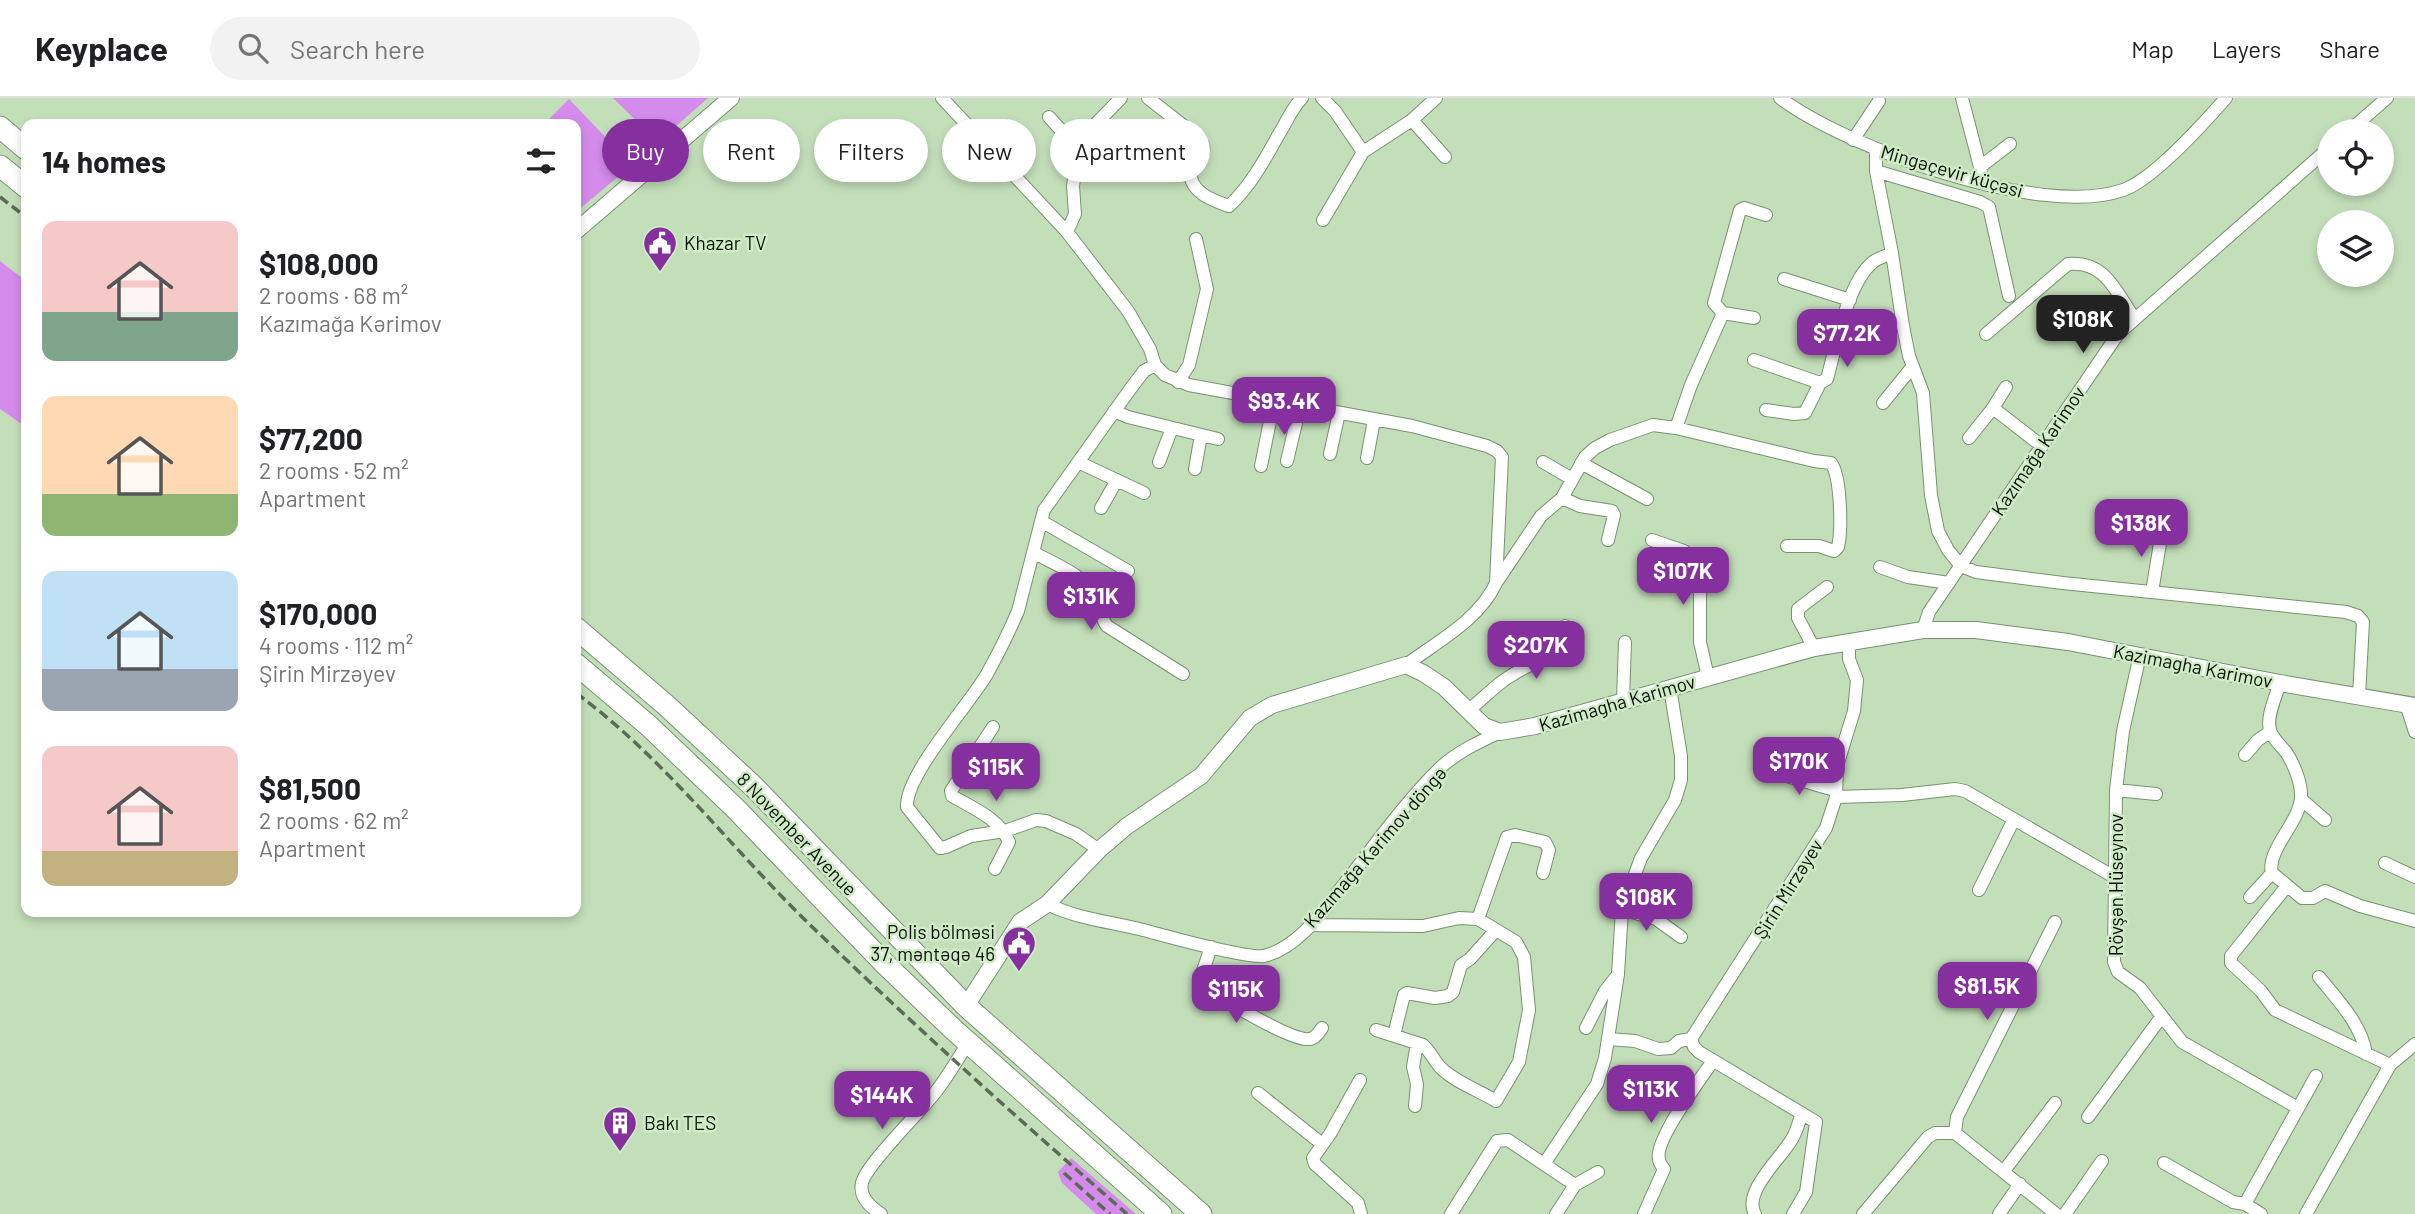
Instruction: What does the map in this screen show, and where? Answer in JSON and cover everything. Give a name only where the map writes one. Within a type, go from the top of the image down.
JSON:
[{"type":"highway","points":[[0,127],[21,145]]},
{"type":"highway","points":[[0,166],[21,183]]},
{"type":"highway","name":"8 November Avenue","points":[[581,632],[754,787],[905,946],[967,1006],[1200,1214]]},
{"type":"highway","name":"8 November Avenue","points":[[581,668],[649,726],[735,808],[886,965],[968,1043],[1161,1214]]},
{"type":"street","points":[[581,227],[731,98]]},
{"type":"street","points":[[942,98],[1067,232],[1128,311],[1150,349],[1155,365],[1165,375],[1178,382],[1412,426],[1497,451],[1502,457],[1496,583]]},
{"type":"street","points":[[1101,119],[1121,98]]},
{"type":"street","points":[[1147,98],[1199,138],[1205,146],[1204,154],[1190,170],[1190,180],[1196,190],[1229,206],[1266,158],[1289,112],[1303,98]]},
{"type":"street","points":[[1322,98],[1335,111],[1363,152]]},
{"type":"street","points":[[1323,220],[1363,152],[1412,120],[1437,98]]},
{"type":"street","name":"Mingəçevir küçəsi","points":[[1780,98],[1853,140],[1928,168],[2039,196],[2098,197],[2125,190],[2146,177],[2193,134],[2226,98]]},
{"type":"street","points":[[1962,98],[1982,183]]},
{"type":"street","points":[[2363,119],[2387,98]]},
{"type":"street","points":[[1853,140],[1878,101]]},
{"type":"street","points":[[1412,120],[1445,157]]},
{"type":"street","points":[[1980,167],[2010,144]]},
{"type":"street","points":[[1876,149],[1876,171],[1903,326],[1923,393],[1931,495],[1938,531],[1961,566],[1976,572],[2346,612],[2358,616],[2363,622],[2359,696]]},
{"type":"street","name":"Kazımağa Kərimov","points":[[1923,630],[1929,612],[2118,334],[2317,158]]},
{"type":"street","points":[[1876,171],[1989,207],[2009,296]]},
{"type":"street","points":[[1067,232],[1075,214],[1074,182]]},
{"type":"street","points":[[1754,318],[1723,313],[1714,303],[1740,210],[1744,208],[1766,215]]},
{"type":"street","points":[[1178,382],[1189,365],[1207,289],[1196,239]]},
{"type":"street","points":[[1766,410],[1805,413],[1821,383],[1827,379],[1850,300],[1867,268],[1875,260],[1892,253]]},
{"type":"street","points":[[1986,334],[2068,264],[2088,264],[2104,274],[2134,318]]},
{"type":"street","points":[[1784,279],[1850,300]]},
{"type":"street","points":[[1676,428],[1691,385],[1723,313]]},
{"type":"street","points":[[1754,360],[1821,383]]},
{"type":"street","points":[[1099,850],[1076,834],[1046,821],[1036,820],[1004,831],[971,836],[940,848],[906,807],[906,799],[918,772],[986,676],[1017,611],[1044,510],[1144,371],[1155,365]]},
{"type":"street","points":[[1883,402],[1913,366]]},
{"type":"street","points":[[1969,438],[2006,387]]},
{"type":"street","points":[[1261,466],[1274,401]]},
{"type":"street","points":[[1287,461],[1300,406]]},
{"type":"street","points":[[1993,408],[2042,446]]},
{"type":"street","points":[[1114,411],[1128,417],[1218,439]]},
{"type":"street","points":[[1330,454],[1339,413]]},
{"type":"street","points":[[1367,458],[1374,420]]},
{"type":"street","points":[[967,1006],[1020,922],[1047,904],[1099,850],[1127,826],[1201,776],[1250,718],[1262,709],[1406,665],[1473,616],[1488,600],[1496,583],[1541,516],[1562,498],[1581,463],[1595,448],[1653,425],[1831,463],[1836,469],[1838,547],[1834,551],[1819,546],[1787,546]]},
{"type":"street","points":[[1159,462],[1171,428]]},
{"type":"street","points":[[1195,469],[1201,435]]},
{"type":"street","points":[[1078,462],[1144,492]]},
{"type":"street","points":[[1543,462],[1572,479]]},
{"type":"street","points":[[1581,463],[1647,499]]},
{"type":"street","points":[[1101,508],[1117,480]]},
{"type":"street","points":[[1562,498],[1580,506],[1612,511],[1614,515],[1608,540]]},
{"type":"street","points":[[1041,521],[1128,571]]},
{"type":"street","points":[[2152,592],[2162,531]]},
{"type":"street","points":[[1652,540],[1684,551],[1695,560],[1700,572],[1700,642],[1708,677]]},
{"type":"street","points":[[1033,552],[1093,590],[1098,599],[1101,619],[1107,626],[1182,674]]},
{"type":"street","points":[[1880,567],[1908,578],[1949,583]]},
{"type":"street","points":[[1814,649],[1798,618],[1798,609],[1827,587]]},
{"type":"street","points":[[1469,710],[1511,675],[1550,656],[1558,646],[1565,626]]},
{"type":"street","name":"Kazimagha Karimov","points":[[1500,732],[1525,729],[1814,649],[1923,630],[1976,630],[2068,642],[2410,705]]},
{"type":"street","points":[[1623,700],[1625,642]]},
{"type":"street","name":"Şirin Mirzəyev","points":[[1691,1039],[1825,828],[1836,793],[1837,766],[1854,711],[1857,680],[1849,659],[1849,643]]},
{"type":"street","name":"Rövşən Hüseynov","points":[[2140,655],[2123,731],[2116,790],[2114,962],[2118,972],[2140,988],[2182,1042],[2298,1108]]},
{"type":"street","points":[[1406,665],[1444,687],[1484,726],[1500,732]]},
{"type":"street","points":[[2250,897],[2272,873],[2272,861],[2297,814],[2301,799],[2292,763],[2270,732],[2269,720],[2280,683]]},
{"type":"street","points":[[1544,1164],[1597,1084],[1605,1058],[1618,974],[1622,909],[1641,858],[1675,800],[1681,780],[1681,757],[1670,688]]},
{"type":"street","points":[[2410,705],[2415,732]]},
{"type":"street","points":[[993,727],[951,791],[952,796],[979,811],[1004,831],[1009,842],[995,869]]},
{"type":"street","name":"Kazımağa Kərimov döngə","points":[[1047,904],[1069,915],[1089,920],[1131,926],[1262,957],[1285,947],[1310,925],[1419,790],[1442,766],[1466,748],[1500,732]]},
{"type":"street","points":[[2245,755],[2258,740],[2270,732]]},
{"type":"street","points":[[1766,773],[1783,774],[1836,793],[1902,795],[1955,789],[1965,791],[2116,878]]},
{"type":"street","points":[[2116,790],[2156,794]]},
{"type":"street","points":[[2301,799],[2325,820]]},
{"type":"street","points":[[1979,890],[2014,819]]},
{"type":"street","points":[[1478,919],[1507,837],[1515,835],[1545,842],[1549,850],[1544,873]]},
{"type":"street","points":[[2385,863],[2415,877]]},
{"type":"street","points":[[2272,873],[2302,898],[2312,898],[2325,891],[2360,906],[2415,921]]},
{"type":"street","points":[[2286,887],[2231,956],[2231,963],[2261,991],[2275,1010],[2390,1065]]},
{"type":"street","points":[[1622,909],[1656,919],[1681,937]]},
{"type":"street","points":[[1310,925],[1423,926],[1459,918],[1478,919],[1516,942],[1524,957],[1529,1010],[1519,1062],[1496,1101],[1440,1067],[1429,1050],[1376,1030]]},
{"type":"street","points":[[1955,1133],[1957,1117],[2055,922]]},
{"type":"street","points":[[1394,1035],[1404,995],[1407,993],[1435,998],[1448,996],[1452,992],[1461,965],[1470,959],[1496,930]]},
{"type":"street","points":[[1211,947],[1200,980],[1201,985],[1292,1035],[1309,1039],[1322,1028]]},
{"type":"street","points":[[1586,1028],[1605,991],[1618,974]]},
{"type":"street","points":[[2319,977],[2341,1004],[2364,1040],[2366,1054]]},
{"type":"street","points":[[2088,1117],[2162,1016]]},
{"type":"street","points":[[1608,1040],[1634,1041],[1658,1049],[1671,1048],[1679,1041],[1691,1039],[1699,1052],[1816,1122],[1806,1192],[1793,1214]]},
{"type":"street","points":[[881,1214],[866,1200],[861,1191],[862,1180],[871,1165],[935,1094],[968,1043]]},
{"type":"street","points":[[1415,1106],[1417,1084],[1413,1067],[1416,1043]]},
{"type":"street","points":[[2306,1214],[2390,1065],[2415,1044]]},
{"type":"street","points":[[1644,1214],[1664,1169],[1658,1159],[1659,1150],[1669,1126],[1713,1061]]},
{"type":"street","points":[[2245,1205],[2316,1076]]},
{"type":"street","points":[[1360,1080],[1330,1134],[1313,1158],[1315,1164],[1358,1203],[1361,1214]]},
{"type":"street","points":[[1258,1093],[1322,1144]]},
{"type":"street","points":[[2004,1171],[2055,1103]]},
{"type":"street","points":[[1755,1214],[1752,1210],[1752,1199],[1762,1180],[1793,1138],[1802,1113]]},
{"type":"street","points":[[1863,1214],[1928,1137],[1935,1133],[1955,1133],[2056,1214]]},
{"type":"street","points":[[1451,1214],[1497,1141],[1508,1140],[1575,1185]]},
{"type":"street","points":[[2065,1214],[2102,1161]]},
{"type":"street","points":[[2164,1163],[2261,1214]]},
{"type":"street","points":[[1556,1214],[1575,1185],[1598,1172]]},
{"type":"street","points":[[1999,1214],[2020,1184]]},
{"type":"shaded area","points":[[613,98],[708,98],[684,119],[634,119]]},
{"type":"shaded area","points":[[569,99],[602,134],[602,182],[612,182],[581,208],[581,119],[549,119]]},
{"type":"shaded area","points":[[0,261],[21,277],[21,424],[0,409]]},
{"type":"shaded area","points":[[1071,1158],[1136,1214],[1096,1214],[1062,1183],[1058,1172]]},
{"type":"railway","points":[[0,197],[21,213]]},
{"type":"railway","points":[[581,697],[664,770],[798,913],[878,990],[1127,1214]]},
{"type":"railway","points":[[1064,1173],[1110,1214]]},
{"type":"place","name":"Khazar TV","points":[[660,273]]},
{"type":"place","name":"Polis bölməsi 37, məntəqə 46","points":[[1019,973]]},
{"type":"place","name":"Bakı TES","points":[[620,1153]]}]
